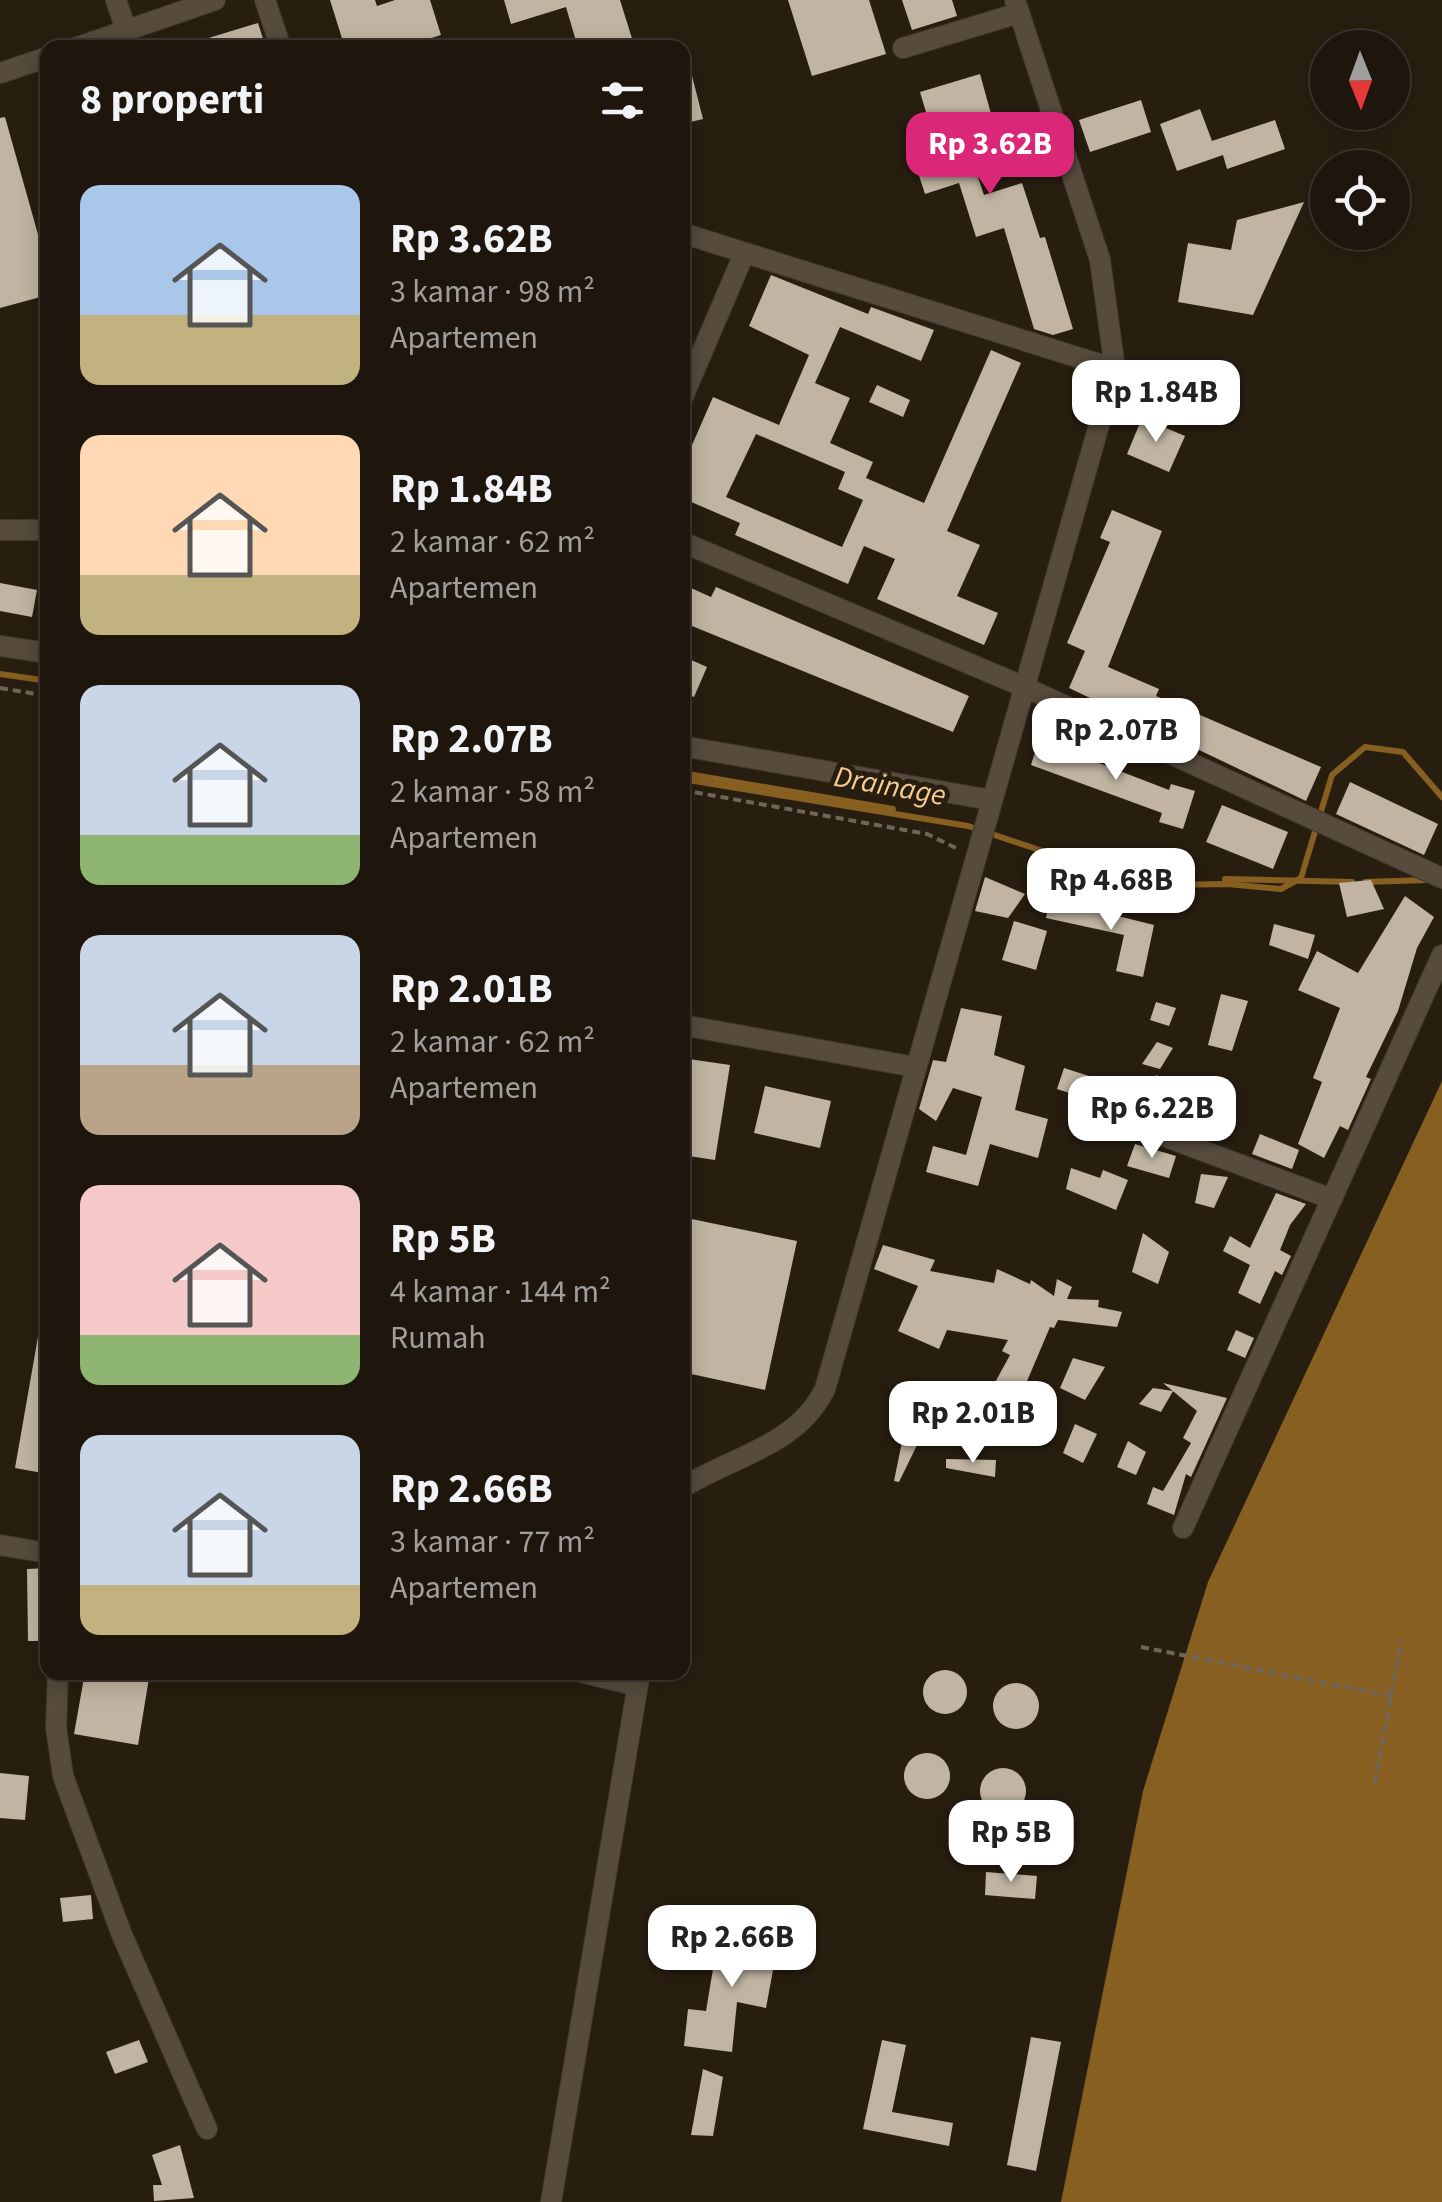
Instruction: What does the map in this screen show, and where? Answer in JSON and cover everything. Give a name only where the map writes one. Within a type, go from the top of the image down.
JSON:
[{"type":"street","points":[[116,0],[126,30]]},
{"type":"street","points":[[98,40],[215,0]]},
{"type":"street","points":[[266,0],[278,40]]},
{"type":"street","points":[[690,1484],[788,1435],[818,1404],[1116,369],[1100,260],[1017,6],[904,48]]},
{"type":"street","points":[[0,73],[40,60]]},
{"type":"street","points":[[690,235],[1116,369]]},
{"type":"street","points":[[690,379],[744,254]]},
{"type":"street","points":[[0,530],[40,530]]},
{"type":"street","points":[[690,545],[1022,686],[1442,878]]},
{"type":"street","points":[[0,646],[40,652]]},
{"type":"street","points":[[690,748],[988,809]]},
{"type":"street","points":[[1183,1528],[1442,955]]},
{"type":"street","points":[[690,1027],[915,1067]]},
{"type":"street","points":[[1158,1134],[1332,1199]]},
{"type":"street","points":[[0,1545],[40,1552]]},
{"type":"street","points":[[58,1680],[56,1727],[63,1776],[122,1935],[207,2129]]},
{"type":"street","points":[[551,2202],[639,1680]]},
{"type":"path","points":[[0,688],[40,695]]},
{"type":"path","points":[[690,791],[926,834],[974,854]]},
{"type":"path","points":[[1375,1784],[1402,1638]]},
{"type":"path","points":[[1141,1646],[1391,1696]]},
{"type":"shaded area","points":[[1442,1081],[1442,2202],[1061,2202],[1143,1791],[1208,1582]]},
{"type":"building","points":[[330,0],[375,0],[377,6],[395,0],[430,0],[441,35],[425,40],[342,40]]},
{"type":"building","points":[[504,0],[620,0],[632,40],[576,40],[566,7],[511,24]]},
{"type":"building","points":[[788,0],[869,0],[886,54],[812,76]]},
{"type":"building","points":[[902,0],[952,0],[957,16],[912,30]]},
{"type":"building","points":[[258,23],[263,40],[202,40]]},
{"type":"building","points":[[690,68],[703,119],[690,122]]},
{"type":"building","points":[[980,74],[993,121],[962,130],[984,195],[1022,183],[1040,238],[1045,237],[1073,329],[1053,335],[1034,329],[1004,228],[976,237],[959,183],[925,194],[913,157],[937,149],[920,92]]},
{"type":"building","points":[[1141,100],[1151,132],[1090,152],[1079,120]]},
{"type":"building","points":[[1200,109],[1212,141],[1275,120],[1285,149],[1227,169],[1223,155],[1177,171],[1160,124]]},
{"type":"building","points":[[5,117],[40,242],[40,297],[0,308],[0,118]]},
{"type":"building","points":[[1304,202],[1253,315],[1178,302],[1188,243],[1231,250],[1237,220]]},
{"type":"building","points":[[771,275],[868,314],[871,307],[934,330],[921,361],[840,327],[815,383],[850,398],[830,443],[873,462],[866,478],[924,503],[991,350],[1021,363],[947,531],[980,545],[957,596],[998,613],[984,645],[877,599],[895,559],[864,546],[848,584],[735,535],[740,523],[690,501],[690,450],[713,397],[779,425],[809,355],[749,326]],"holes":[[[756,434],[845,472],[838,489],[863,500],[842,547],[726,497]]]},
{"type":"building","points":[[877,385],[910,400],[903,417],[869,402]]},
{"type":"building","points":[[1142,418],[1185,436],[1169,472],[1127,454]]},
{"type":"building","points":[[1112,510],[1162,531],[1108,667],[1159,689],[1156,696],[1321,767],[1306,801],[1069,688],[1085,651],[1067,643],[1110,542],[1100,538]]},
{"type":"building","points":[[0,583],[37,590],[32,617],[0,611]]},
{"type":"building","points":[[716,587],[969,696],[953,732],[690,625],[690,588],[711,597]]},
{"type":"building","points":[[690,660],[707,667],[694,697],[690,695]]},
{"type":"building","points":[[1039,740],[1169,790],[1171,784],[1195,791],[1183,829],[1159,822],[1162,813],[1031,765]]},
{"type":"building","points":[[1350,782],[1438,824],[1424,855],[1336,814]]},
{"type":"building","points":[[1222,805],[1288,832],[1273,869],[1206,842]]},
{"type":"building","points":[[985,877],[1025,894],[1008,918],[975,911]]},
{"type":"building","points":[[1371,880],[1384,909],[1347,917],[1339,883]]},
{"type":"building","points":[[1405,896],[1434,917],[1417,948],[1398,1011],[1366,1077],[1371,1079],[1348,1130],[1340,1126],[1324,1158],[1298,1144],[1322,1082],[1313,1078],[1340,1008],[1298,990],[1317,951],[1358,973]]},
{"type":"building","points":[[1050,899],[1154,925],[1143,977],[1116,971],[1124,935],[1046,918]]},
{"type":"building","points":[[1014,921],[1047,931],[1036,970],[1002,960]]},
{"type":"building","points":[[1274,924],[1315,935],[1308,959],[1269,945]]},
{"type":"building","points":[[1221,994],[1248,1001],[1232,1051],[1208,1045]]},
{"type":"building","points":[[1156,1002],[1176,1008],[1169,1026],[1150,1020]]},
{"type":"building","points":[[961,1008],[1002,1016],[994,1055],[1025,1066],[1015,1110],[1048,1119],[1038,1158],[990,1144],[978,1186],[926,1172],[933,1146],[966,1155],[982,1097],[953,1088],[936,1121],[919,1109],[933,1060],[946,1062]]},
{"type":"building","points":[[1157,1042],[1173,1048],[1160,1069],[1142,1064]]},
{"type":"building","points":[[690,1059],[730,1065],[715,1160],[690,1156]]},
{"type":"building","points":[[1064,1068],[1089,1076],[1082,1097],[1057,1089]]},
{"type":"building","points":[[1156,1075],[1194,1089],[1179,1127],[1140,1116]]},
{"type":"building","points":[[765,1086],[831,1101],[820,1148],[754,1133]]},
{"type":"building","points":[[1260,1134],[1299,1150],[1292,1169],[1252,1154]]},
{"type":"building","points":[[1135,1144],[1176,1156],[1169,1178],[1127,1166]]},
{"type":"building","points":[[1071,1168],[1100,1178],[1103,1170],[1128,1180],[1116,1210],[1066,1189]]},
{"type":"building","points":[[1201,1174],[1228,1177],[1214,1208],[1195,1203]]},
{"type":"building","points":[[1276,1193],[1306,1204],[1290,1225],[1280,1250],[1291,1256],[1282,1275],[1275,1271],[1260,1304],[1238,1293],[1250,1265],[1223,1251],[1230,1236],[1250,1248]]},
{"type":"building","points":[[690,1219],[797,1241],[765,1390],[690,1374]]},
{"type":"building","points":[[1143,1233],[1169,1252],[1158,1284],[1132,1272]]},
{"type":"building","points":[[883,1245],[935,1260],[930,1271],[994,1283],[997,1269],[1030,1284],[1031,1280],[1054,1296],[1057,1279],[1072,1287],[1067,1299],[1099,1300],[1098,1307],[1122,1312],[1117,1327],[1058,1320],[1054,1328],[1050,1327],[1019,1400],[992,1388],[1010,1355],[1002,1351],[1008,1340],[947,1330],[939,1349],[898,1331],[918,1286],[874,1269]]},
{"type":"building","points":[[1236,1330],[1254,1338],[1245,1358],[1227,1350]]},
{"type":"building","points":[[39,1331],[40,1331],[40,1473],[15,1468]]},
{"type":"building","points":[[1073,1358],[1105,1367],[1085,1400],[1060,1388]]},
{"type":"building","points":[[1163,1383],[1227,1398],[1191,1477],[1186,1474],[1174,1515],[1147,1504],[1153,1487],[1163,1491],[1191,1443],[1183,1438],[1197,1411]]},
{"type":"building","points":[[1153,1388],[1173,1391],[1161,1412],[1139,1404]]},
{"type":"building","points":[[1075,1424],[1097,1434],[1083,1463],[1063,1453]]},
{"type":"building","points":[[904,1432],[920,1439],[899,1482],[894,1481]]},
{"type":"building","points":[[1128,1441],[1146,1452],[1136,1475],[1117,1467]]},
{"type":"building","points":[[946,1459],[996,1460],[995,1477],[946,1468]]},
{"type":"building","points":[[40,1568],[40,1641],[28,1641],[27,1569]]},
{"type":"building","points":[[945,1670],[961,1676],[967,1692],[961,1708],[945,1714],[929,1708],[923,1692],[929,1676]]},
{"type":"building","points":[[84,1680],[149,1680],[138,1745],[74,1734]]},
{"type":"building","points":[[1016,1683],[1032,1690],[1039,1706],[1032,1722],[1016,1729],[1000,1722],[993,1706],[1000,1690]]},
{"type":"building","points":[[927,1753],[943,1760],[950,1776],[943,1792],[927,1799],[911,1792],[904,1776],[911,1760]]},
{"type":"building","points":[[1003,1768],[1019,1775],[1026,1791],[1019,1807],[1003,1814],[987,1807],[980,1791],[987,1775]]},
{"type":"building","points":[[0,1773],[29,1776],[25,1820],[0,1818]]},
{"type":"building","points":[[986,1872],[1037,1876],[1035,1899],[985,1895]]},
{"type":"building","points":[[91,1895],[93,1919],[63,1922],[60,1898]]},
{"type":"building","points":[[719,1933],[778,1943],[766,2008],[737,2002],[732,2052],[684,2046],[688,2009],[706,2011]]},
{"type":"building","points":[[1031,2037],[1061,2042],[1036,2171],[1007,2165]]},
{"type":"building","points":[[139,2040],[148,2062],[115,2074],[106,2052]]},
{"type":"building","points":[[882,2040],[906,2045],[892,2112],[953,2123],[949,2146],[863,2129]]},
{"type":"building","points":[[703,2069],[723,2077],[713,2136],[691,2135]]},
{"type":"building","points":[[180,2145],[194,2198],[154,2201],[153,2185],[162,2185],[152,2155]]},
{"type":"waterway","name":"Drainage","points":[[0,674],[40,680]]},
{"type":"waterway","name":"Drainage","points":[[690,780],[968,826],[1078,863],[1167,885],[1227,884],[1281,889],[1301,878],[1332,775],[1365,747],[1403,752],[1442,797]]},
{"type":"waterway","name":"Drainage","points":[[690,774],[893,809]]},
{"type":"waterway","name":"Drainage","points":[[1225,879],[1352,882]]},
{"type":"waterway","name":"Drainage","points":[[1365,882],[1427,880]]}]
